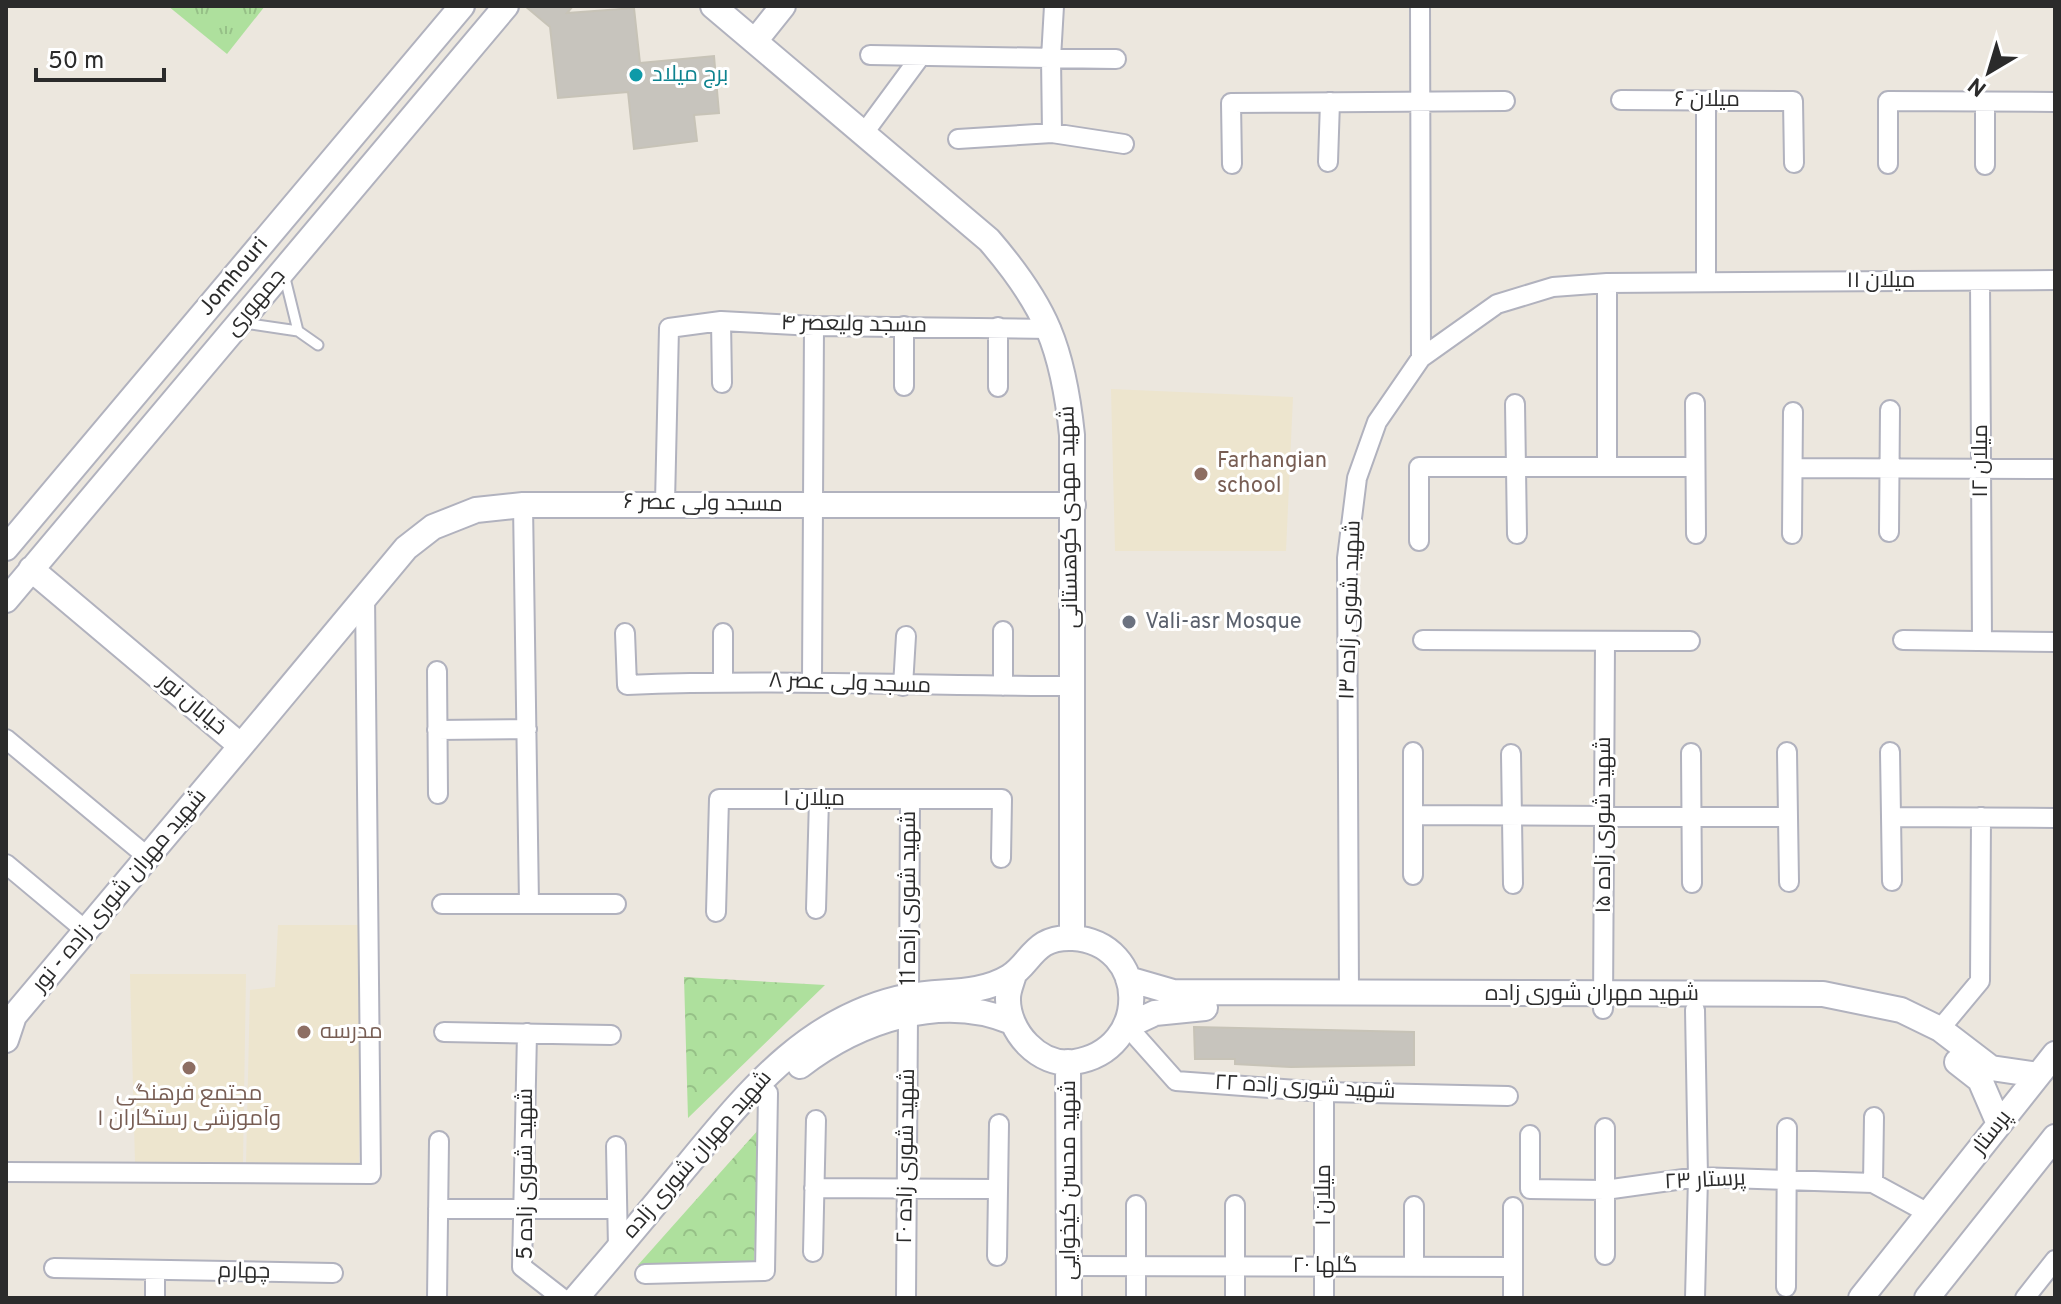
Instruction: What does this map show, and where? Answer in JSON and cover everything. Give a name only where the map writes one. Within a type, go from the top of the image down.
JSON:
[{"type":"street","name":"Jomhouri","points":[[6,548],[462,6]]},
{"type":"street","name":"جمهوری","points":[[6,600],[506,6]]},
{"type":"street","name":"شهید مهدی کوهستانی","points":[[713,6],[989,240],[1022,277],[1051,329],[1066,377],[1072,435],[1072,938]]},
{"type":"street","points":[[755,41],[783,6]]},
{"type":"street","points":[[1052,133],[1054,6]]},
{"type":"street","points":[[1420,6],[1421,358]]},
{"type":"street","points":[[870,55],[1116,59]]},
{"type":"street","points":[[864,133],[920,57]]},
{"type":"street","name":"میلان ۶","points":[[1621,100],[1793,101],[1794,163]]},
{"type":"street","points":[[1232,164],[1231,103],[1505,101]]},
{"type":"street","points":[[1706,101],[1706,282]]},
{"type":"street","points":[[1888,164],[1888,101],[2055,102]]},
{"type":"street","points":[[1328,162],[1330,102]]},
{"type":"street","points":[[1985,102],[1985,165]]},
{"type":"street","points":[[958,139],[1052,133],[1124,144]]},
{"type":"street","name":"میلان ۱۱","points":[[1706,282],[2055,280]]},
{"type":"street","name":"میلان ۱۲","points":[[1980,281],[1982,641]]},
{"type":"street","name":"شهید شوری زاده ۱۳","points":[[1349,1001],[1347,558],[1357,478],[1377,422],[1421,358],[1450,334],[1497,304],[1553,287],[1706,282]]},
{"type":"street","points":[[1607,283],[1607,467]]},
{"type":"street","points":[[721,321],[722,383]]},
{"type":"street","name":"مسجد ولیعصر ۴","points":[[665,502],[669,328],[721,321],[814,326],[1051,329]]},
{"type":"street","points":[[812,681],[814,326]]},
{"type":"street","points":[[904,326],[904,386]]},
{"type":"street","points":[[998,327],[998,387]]},
{"type":"street","points":[[1695,403],[1696,534]]},
{"type":"street","points":[[1515,404],[1517,534]]},
{"type":"street","points":[[1889,532],[1890,410]]},
{"type":"street","points":[[1792,534],[1793,412]]},
{"type":"street","points":[[1419,541],[1419,467],[1695,467]]},
{"type":"street","points":[[1793,468],[2055,469]]},
{"type":"street","name":"مسجد ولی عصر ۶","points":[[365,595],[406,548],[433,527],[476,510],[523,505],[665,502],[812,506],[1073,505]]},
{"type":"street","points":[[523,505],[529,904]]},
{"type":"street","name":"خیابان نور","points":[[31,569],[241,746],[365,595]]},
{"type":"street","points":[[6,1172],[371,1174],[365,595]]},
{"type":"street","points":[[1003,631],[1003,686]]},
{"type":"street","name":"مسجد ولی عصر ۸","points":[[625,633],[627,685],[812,681],[903,686],[1073,686]]},
{"type":"street","points":[[723,633],[723,681]]},
{"type":"street","points":[[903,686],[906,636]]},
{"type":"street","points":[[1423,640],[1690,641]]},
{"type":"street","points":[[1903,640],[2055,642]]},
{"type":"street","name":"شهید شوری زاده ۱۵","points":[[1603,1002],[1605,641]]},
{"type":"street","points":[[437,671],[438,794]]},
{"type":"street","points":[[437,730],[527,729]]},
{"type":"street","points":[[6,739],[149,858]]},
{"type":"street","name":"شهید مهران شوری زاده - نور","points":[[6,1040],[14,1016],[241,746]]},
{"type":"street","points":[[1413,752],[1413,875]]},
{"type":"street","points":[[1787,752],[1789,882]]},
{"type":"street","points":[[1890,752],[1892,881]]},
{"type":"street","points":[[1691,753],[1692,883]]},
{"type":"street","points":[[1511,754],[1513,884]]},
{"type":"street","name":"میلان ۱","points":[[716,912],[719,799],[1002,799],[1001,858]]},
{"type":"street","points":[[816,909],[819,799]]},
{"type":"street","name":"شهید شوری زاده 11","points":[[908,1006],[910,800]]},
{"type":"street","points":[[1413,815],[1788,817]]},
{"type":"street","points":[[1891,817],[2055,818]]},
{"type":"street","points":[[1940,1029],[1980,981],[1981,817]]},
{"type":"street","points":[[6,864],[85,930]]},
{"type":"street","points":[[442,904],[616,904]]},
{"type":"street","points":[[1072,938],[1096,944],[1115,958],[1128,979],[1132,1003],[1127,1026],[1113,1046],[1092,1059],[1068,1062],[1045,1057],[1025,1043],[1012,1022],[1008,998],[1014,974],[1028,955],[1048,942],[1072,938]]},
{"type":"street","name":"شهید مهران شوری زاده","points":[[576,1298],[745,1096],[778,1063],[828,1027],[861,1010],[908,1006],[989,989],[1014,974]]},
{"type":"street","name":"شهید مهران شوری زاده","points":[[1128,979],[1173,992],[1349,1001]]},
{"type":"street","name":"شهید مهران شوری زاده","points":[[1127,1026],[1155,1013],[1176,1008],[1349,1001],[1603,1002],[1823,994],[1901,1010],[1940,1029],[1991,1068],[2038,1075]]},
{"type":"street","name":"شهید مهران شوری زاده","points":[[1603,1002],[1695,1010],[1822,1010],[1896,1025],[1932,1042],[1980,1080],[1999,1124]]},
{"type":"street","name":"شهید مهران شوری زاده","points":[[594,1298],[768,1093],[825,1047],[908,1006],[986,1011],[1012,1022]]},
{"type":"street","name":"شهید شوری زاده ۲۰","points":[[906,1298],[908,1006]]},
{"type":"street","points":[[1695,1010],[1698,1177],[1695,1298]]},
{"type":"street","name":"شهید شوری زاده ۲۲","points":[[1127,1026],[1176,1081],[1324,1092],[1508,1096]]},
{"type":"street","points":[[444,1032],[611,1035]]},
{"type":"street","name":"شهید شوری زاده 5","points":[[527,1033],[522,1267],[562,1298]]},
{"type":"street","name":"پرستار","points":[[1861,1298],[2055,1054]]},
{"type":"street","name":"شهید محسن کیخوایی","points":[[1068,1062],[1069,1298]]},
{"type":"street","name":"میلان ۱","points":[[1324,1092],[1324,1298]]},
{"type":"street","points":[[645,1274],[765,1271],[768,1093]]},
{"type":"street","points":[[1873,1183],[1874,1117]]},
{"type":"street","points":[[813,1252],[816,1120]]},
{"type":"street","points":[[997,1256],[999,1124]]},
{"type":"street","points":[[1605,1128],[1605,1255]]},
{"type":"street","points":[[1786,1287],[1787,1128]]},
{"type":"street","name":"پرستار ۲۳","points":[[1530,1135],[1530,1189],[1605,1190],[1698,1177],[1873,1183],[1928,1213]]},
{"type":"street","points":[[1927,1298],[2055,1137]]},
{"type":"street","points":[[437,1298],[439,1141]]},
{"type":"street","points":[[616,1146],[618,1248]]},
{"type":"street","points":[[814,1188],[998,1189]]},
{"type":"street","points":[[1136,1205],[1136,1298]]},
{"type":"street","points":[[1235,1205],[1235,1298]]},
{"type":"street","points":[[1414,1206],[1414,1267]]},
{"type":"street","points":[[1513,1207],[1513,1298]]},
{"type":"street","points":[[438,1209],[617,1209]]},
{"type":"street","points":[[2028,1297],[2055,1260]]},
{"type":"street","name":"گلها ۲۰","points":[[1069,1266],[1513,1267]]},
{"type":"street","name":"چهارم","points":[[54,1268],[333,1273]]},
{"type":"street","points":[[155,1270],[155,1298]]},
{"type":"lane","points":[[283,270],[298,331]]},
{"type":"lane","points":[[240,322],[298,331],[318,345]]},
{"type":"shaded area","name":"Farhangian school","points":[[1111,389],[1293,397],[1286,551],[1115,551]]},
{"type":"shaded area","name":"مدرسه","points":[[278,925],[360,925],[359,1163],[246,1164],[250,990],[275,987]]},
{"type":"shaded area","name":"مجتمع فرهنگی وآموزشی رستگاران ۱","points":[[130,974],[246,974],[243,1163],[135,1162]]},
{"type":"green space","points":[[168,6],[265,6],[227,54]]},
{"type":"green space","points":[[684,977],[825,985],[688,1118]]},
{"type":"green space","points":[[759,1129],[754,1265],[638,1265]]},
{"type":"building","name":"برج میلاد","points":[[525,6],[573,6],[567,13],[634,8],[640,63],[714,56],[719,113],[694,115],[697,141],[634,149],[628,92],[558,98],[550,27]]},
{"type":"building","points":[[1194,1027],[1414,1032],[1414,1065],[1291,1067],[1235,1064],[1235,1059],[1195,1059]]},
{"type":"place","name":"برج میلاد","points":[[636,75]]},
{"type":"place","name":"Farhangian school","points":[[1201,474]]},
{"type":"place","name":"Vali-asr Mosque","points":[[1129,622]]},
{"type":"place","name":"مدرسه","points":[[304,1032]]},
{"type":"place","name":"مجتمع فرهنگی وآموزشی رستگاران ۱","points":[[189,1068]]}]
